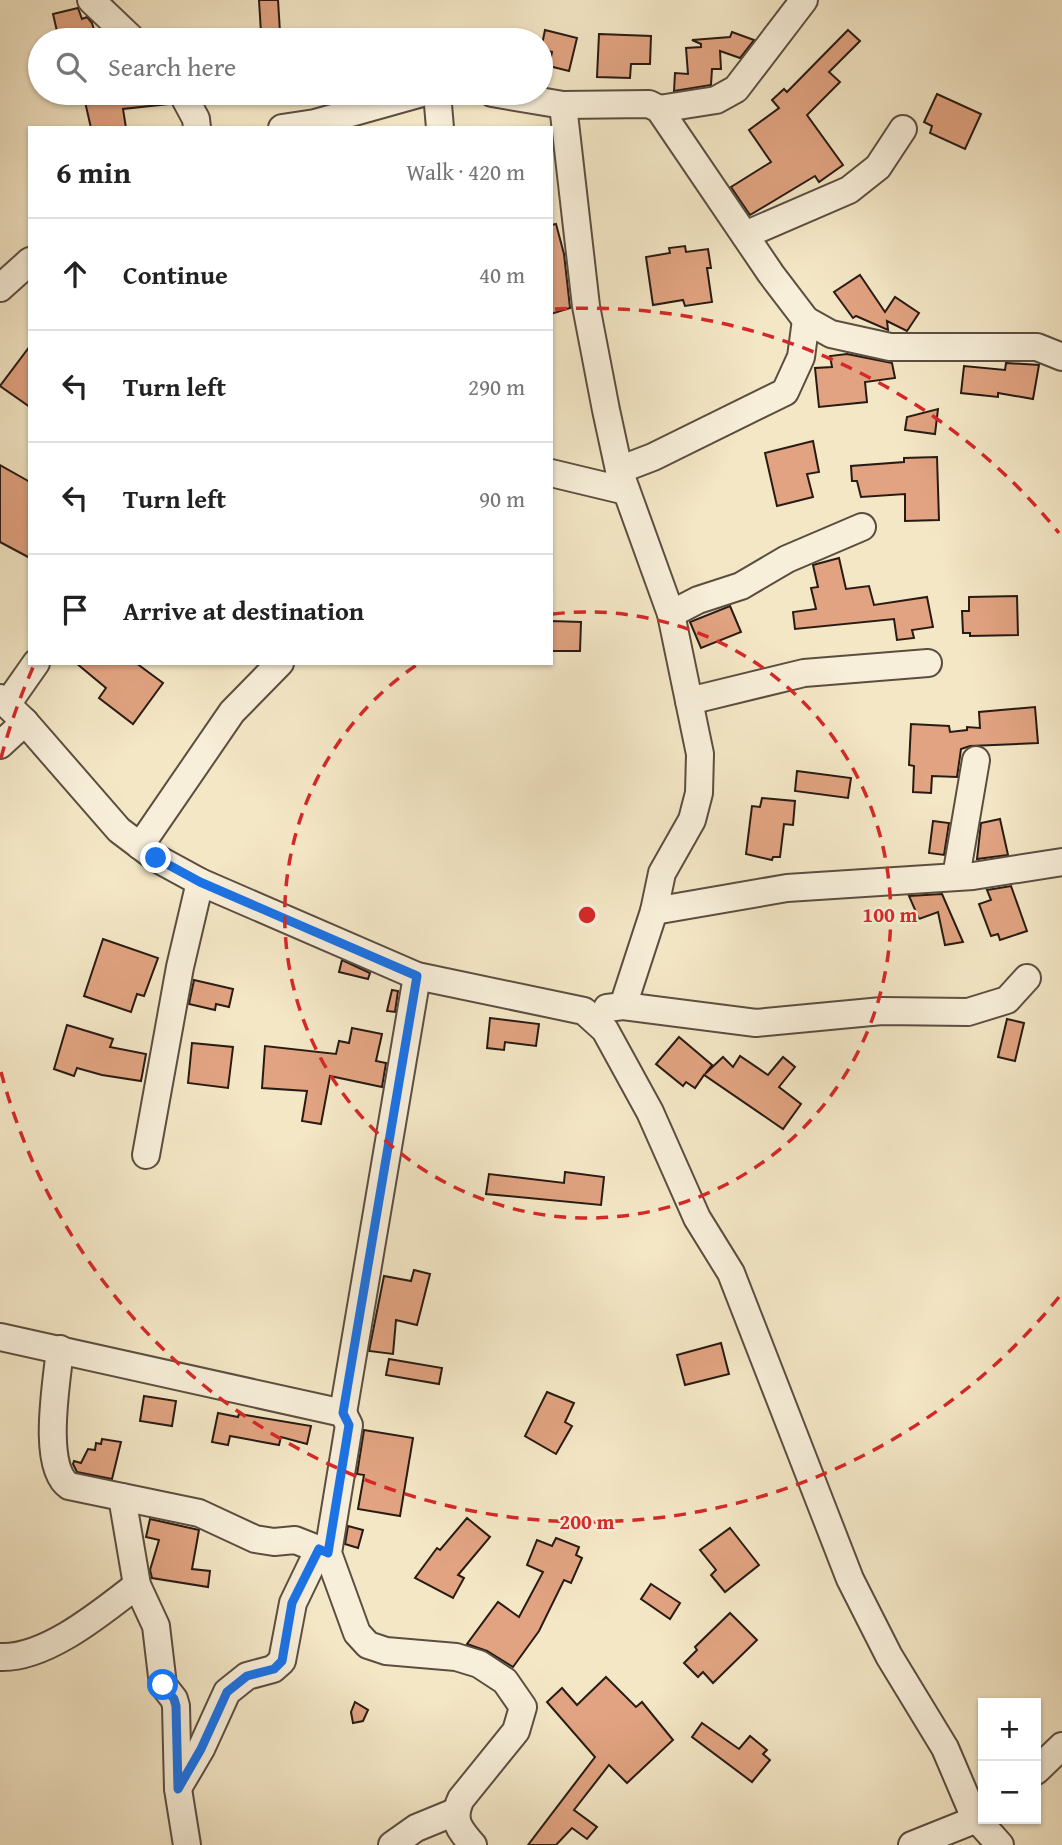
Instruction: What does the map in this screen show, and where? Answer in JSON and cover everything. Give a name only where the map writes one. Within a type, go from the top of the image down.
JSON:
[{"type":"street","points":[[91,0],[120,28]]},
{"type":"street","points":[[659,109],[716,100],[736,89],[804,0]]},
{"type":"street","points":[[553,103],[649,104],[659,109],[806,320],[831,334],[890,347],[1037,346],[1062,357]]},
{"type":"street","points":[[188,105],[197,126]]},
{"type":"street","points":[[293,126],[327,120],[380,105]]},
{"type":"street","points":[[438,105],[440,126]]},
{"type":"street","points":[[563,105],[586,306],[622,480],[671,614],[700,754],[699,793],[692,820],[662,873],[654,911],[623,1006]]},
{"type":"street","points":[[745,235],[849,190],[878,167],[903,129]]},
{"type":"street","points":[[0,288],[28,263]]},
{"type":"street","points":[[553,473],[622,480],[653,457],[785,392],[802,357],[806,320]]},
{"type":"street","points":[[671,614],[698,600],[741,586],[787,559],[862,527]]},
{"type":"street","points":[[689,701],[804,673],[928,663]]},
{"type":"street","points":[[0,745],[11,708],[35,665]]},
{"type":"street","points":[[140,846],[232,712],[278,665]]},
{"type":"street","points":[[11,708],[89,799],[120,831],[140,846],[200,882],[417,976],[584,1011],[623,1006],[756,1023],[882,1011],[968,1012],[1007,1000],[1027,978]]},
{"type":"street","points":[[956,877],[976,760]]},
{"type":"street","points":[[654,911],[787,888],[956,877],[1062,862]]},
{"type":"street","points":[[146,1155],[180,967],[200,882]]},
{"type":"street","points":[[178,1789],[201,1749],[227,1692],[247,1676],[274,1669],[282,1661],[292,1603],[324,1551],[349,1425],[343,1413],[417,976]]},
{"type":"street","points":[[584,1011],[605,1030],[650,1112],[697,1218],[731,1273],[850,1579],[889,1656],[945,1748],[978,1814],[912,1845]]},
{"type":"street","points":[[0,1337],[60,1349],[138,1370],[343,1413]]},
{"type":"street","points":[[60,1349],[53,1455],[57,1472],[69,1486],[199,1513],[255,1539],[274,1542],[295,1540],[324,1551],[351,1622],[368,1645],[386,1651],[456,1657],[479,1664],[506,1681],[519,1698],[523,1717],[516,1731],[461,1800],[455,1812],[457,1826],[473,1845]]},
{"type":"street","points":[[121,1497],[137,1584],[156,1626],[163,1685],[174,1699],[178,1789],[187,1845]]},
{"type":"street","points":[[0,1657],[29,1654],[79,1628],[137,1584]]},
{"type":"street","points":[[1041,1766],[1062,1746]]},
{"type":"street","points":[[392,1845],[416,1828],[455,1812]]},
{"type":"street","points":[[985,1824],[1000,1845]]},
{"type":"building","points":[[259,0],[278,0],[280,28],[261,28]]},
{"type":"building","points":[[78,8],[82,19],[87,17],[93,28],[56,28],[53,14]]},
{"type":"building","points":[[848,30],[860,41],[829,72],[840,82],[807,115],[843,165],[819,182],[815,176],[750,215],[731,187],[771,162],[749,130],[779,108],[772,100],[784,89],[787,92]]},
{"type":"building","points":[[553,32],[577,38],[569,71],[553,67]]},
{"type":"building","points":[[732,32],[754,40],[740,58],[720,51],[721,69],[712,69],[711,85],[674,91],[675,73],[688,74],[686,48],[701,47],[701,44],[692,40],[730,37]]},
{"type":"building","points":[[599,34],[651,36],[650,64],[631,64],[630,78],[597,77]]},
{"type":"building","points":[[937,94],[981,114],[965,149],[930,133],[932,126],[924,122]]},
{"type":"building","points":[[86,105],[159,105],[123,109],[126,126],[91,126]]},
{"type":"building","points":[[556,224],[564,254],[570,308],[553,313],[553,225]]},
{"type":"building","points":[[685,246],[686,252],[708,249],[711,268],[707,268],[712,302],[685,306],[683,300],[653,305],[646,257],[670,253],[669,248]]},
{"type":"building","points":[[860,275],[885,312],[895,297],[919,313],[907,331],[887,321],[888,330],[856,316],[853,318],[834,292]]},
{"type":"building","points":[[28,349],[28,406],[0,386]]},
{"type":"building","points":[[847,354],[892,363],[895,378],[865,382],[867,402],[819,407],[815,368],[832,367],[830,356]]},
{"type":"building","points":[[1006,363],[1039,365],[1033,399],[998,393],[998,397],[961,393],[964,366],[1005,370]]},
{"type":"building","points":[[938,409],[935,434],[905,430],[907,417]]},
{"type":"building","points":[[813,441],[819,472],[807,474],[813,497],[777,506],[765,453]]},
{"type":"building","points":[[937,457],[939,520],[905,521],[905,494],[861,497],[857,481],[852,481],[851,466],[904,462],[904,458]]},
{"type":"building","points":[[0,465],[28,481],[28,557],[0,542]]},
{"type":"building","points":[[839,558],[846,589],[869,586],[874,605],[927,597],[933,627],[912,630],[914,638],[897,640],[894,619],[795,629],[793,612],[816,609],[811,588],[818,587],[813,565]]},
{"type":"building","points":[[1017,596],[1018,635],[970,636],[970,633],[963,633],[962,611],[969,611],[969,597]]},
{"type":"building","points":[[730,606],[741,632],[701,648],[690,622]]},
{"type":"building","points":[[553,621],[581,622],[580,651],[553,651]]},
{"type":"building","points":[[78,665],[139,665],[163,683],[133,724],[99,698],[106,688]]},
{"type":"building","points":[[1035,707],[1038,743],[970,746],[961,749],[957,777],[932,776],[931,793],[913,792],[914,766],[909,765],[911,724],[949,726],[950,732],[967,730],[967,727],[980,728],[979,712]]},
{"type":"building","points":[[797,771],[851,778],[848,798],[795,791]]},
{"type":"building","points":[[762,798],[795,801],[793,825],[784,824],[780,857],[773,857],[772,860],[746,854],[752,806],[760,807]]},
{"type":"building","points":[[1000,819],[1008,855],[977,859],[981,823]]},
{"type":"building","points":[[933,821],[949,823],[944,855],[929,853]]},
{"type":"building","points":[[1011,886],[1027,931],[1000,940],[998,934],[991,936],[979,904],[991,900],[987,890]]},
{"type":"building","points":[[942,894],[963,942],[945,945],[938,912],[919,919],[909,896]]},
{"type":"building","points":[[103,939],[158,958],[144,996],[137,994],[131,1012],[84,996]]},
{"type":"building","points":[[342,960],[370,973],[368,979],[339,972]]},
{"type":"building","points":[[194,980],[233,989],[229,1007],[216,1004],[215,1010],[189,1004]]},
{"type":"building","points":[[392,990],[398,991],[395,1012],[387,1011]]},
{"type":"building","points":[[490,1018],[539,1024],[536,1046],[505,1042],[504,1050],[487,1048]]},
{"type":"building","points":[[1007,1019],[1024,1023],[1015,1061],[998,1057]]},
{"type":"building","points":[[67,1025],[113,1039],[110,1047],[146,1054],[141,1081],[77,1068],[74,1076],[54,1069]]},
{"type":"building","points":[[352,1028],[382,1034],[376,1061],[386,1063],[382,1087],[330,1076],[321,1124],[302,1121],[307,1091],[262,1088],[265,1046],[336,1054],[339,1041],[349,1043]]},
{"type":"building","points":[[679,1037],[712,1065],[705,1074],[723,1057],[733,1067],[740,1056],[768,1075],[783,1057],[795,1067],[779,1087],[801,1104],[783,1129],[704,1075],[695,1088],[686,1082],[683,1086],[656,1064]]},
{"type":"building","points":[[192,1043],[233,1047],[228,1088],[188,1083]]},
{"type":"building","points":[[565,1172],[604,1177],[601,1205],[486,1194],[489,1174],[564,1183]]},
{"type":"building","points":[[414,1270],[430,1274],[417,1325],[396,1320],[393,1354],[369,1351],[384,1276],[411,1281]]},
{"type":"building","points":[[721,1343],[729,1374],[685,1385],[677,1355]]},
{"type":"building","points":[[389,1359],[442,1368],[439,1384],[386,1375]]},
{"type":"building","points":[[547,1392],[574,1403],[565,1422],[572,1426],[556,1454],[525,1436]]},
{"type":"building","points":[[144,1396],[176,1401],[172,1426],[140,1421]]},
{"type":"building","points":[[218,1413],[311,1426],[307,1444],[281,1437],[279,1445],[230,1436],[228,1445],[212,1442]]},
{"type":"building","points":[[364,1430],[413,1438],[400,1516],[358,1509],[364,1475],[357,1474]]},
{"type":"building","points":[[102,1439],[121,1442],[112,1479],[77,1472],[74,1461],[81,1463],[88,1449],[95,1450],[96,1443],[101,1444]]},
{"type":"building","points":[[467,1518],[490,1537],[458,1575],[464,1578],[453,1598],[415,1578],[437,1548],[440,1550]]},
{"type":"building","points":[[150,1519],[199,1530],[192,1569],[210,1571],[208,1587],[152,1578],[150,1570],[159,1540],[146,1537]]},
{"type":"building","points":[[348,1526],[363,1530],[358,1548],[345,1544]]},
{"type":"building","points":[[730,1528],[759,1565],[725,1592],[711,1575],[716,1570],[700,1550]]},
{"type":"building","points":[[556,1538],[579,1547],[576,1555],[582,1558],[571,1583],[564,1580],[539,1631],[513,1667],[487,1651],[467,1644],[498,1602],[519,1617],[543,1572],[527,1565],[537,1540],[552,1546]]},
{"type":"building","points":[[651,1584],[680,1603],[670,1619],[641,1599]]},
{"type":"building","points":[[730,1613],[757,1640],[713,1683],[703,1672],[698,1677],[684,1663],[697,1650],[695,1647]]},
{"type":"building","points":[[606,1677],[636,1707],[642,1702],[673,1740],[627,1783],[609,1765],[574,1810],[597,1827],[587,1839],[572,1828],[556,1845],[528,1845],[595,1757],[547,1702],[562,1688],[577,1705]]},
{"type":"building","points":[[355,1702],[368,1710],[363,1721],[353,1723],[351,1712]]},
{"type":"building","points":[[702,1723],[739,1749],[750,1736],[767,1750],[763,1754],[770,1760],[752,1782],[692,1737]]},
{"type":"route","points":[[156,858],[200,882],[417,976],[343,1413],[349,1425],[328,1553],[319,1549],[292,1603],[282,1661],[274,1669],[247,1676],[227,1692],[201,1749],[178,1789],[176,1706],[172,1695],[163,1685]]}]
